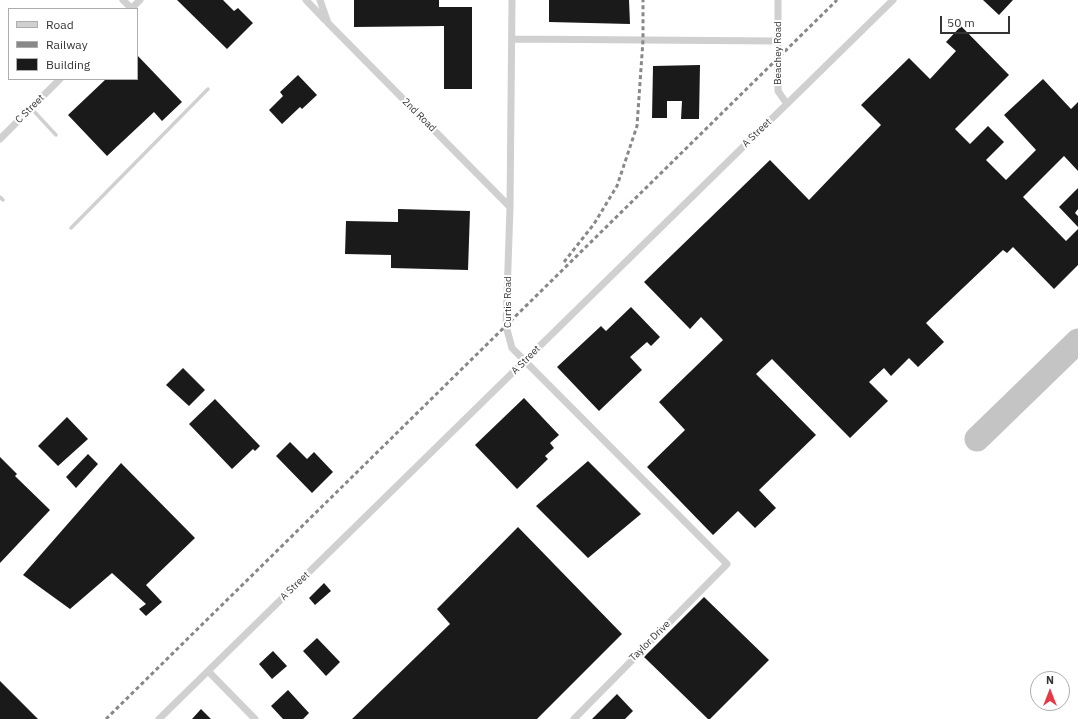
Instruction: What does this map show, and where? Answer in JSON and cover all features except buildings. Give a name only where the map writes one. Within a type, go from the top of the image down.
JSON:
[{"type":"street","points":[[124,0],[130,8]]},
{"type":"street","points":[[132,8],[140,0]]},
{"type":"street","name":"2nd Road","points":[[306,0],[510,207]]},
{"type":"street","name":"2nd Road","points":[[320,0],[328,23]]},
{"type":"street","name":"Curtis Road","points":[[512,0],[510,207],[506,326],[512,348],[726,564]]},
{"type":"street","name":"Beachey Road","points":[[778,0],[778,91],[787,104]]},
{"type":"street","name":"A Street","points":[[159,719],[893,0]]},
{"type":"street","points":[[512,39],[777,41]]},
{"type":"street","name":"C Street","points":[[0,139],[59,80]]},
{"type":"street","name":"Taylor Drive","points":[[574,719],[726,564]]},
{"type":"street","points":[[208,671],[255,719]]},
{"type":"lane","points":[[71,228],[208,89]]},
{"type":"lane","points":[[30,108],[56,135]]},
{"type":"lane","points":[[0,197],[3,200]]},
{"type":"taxiway","points":[[977,439],[1078,341]]},
{"type":"railway","points":[[564,262],[594,224],[617,186],[637,126],[643,40],[643,0]]},
{"type":"railway","points":[[106,719],[837,0]]}]
